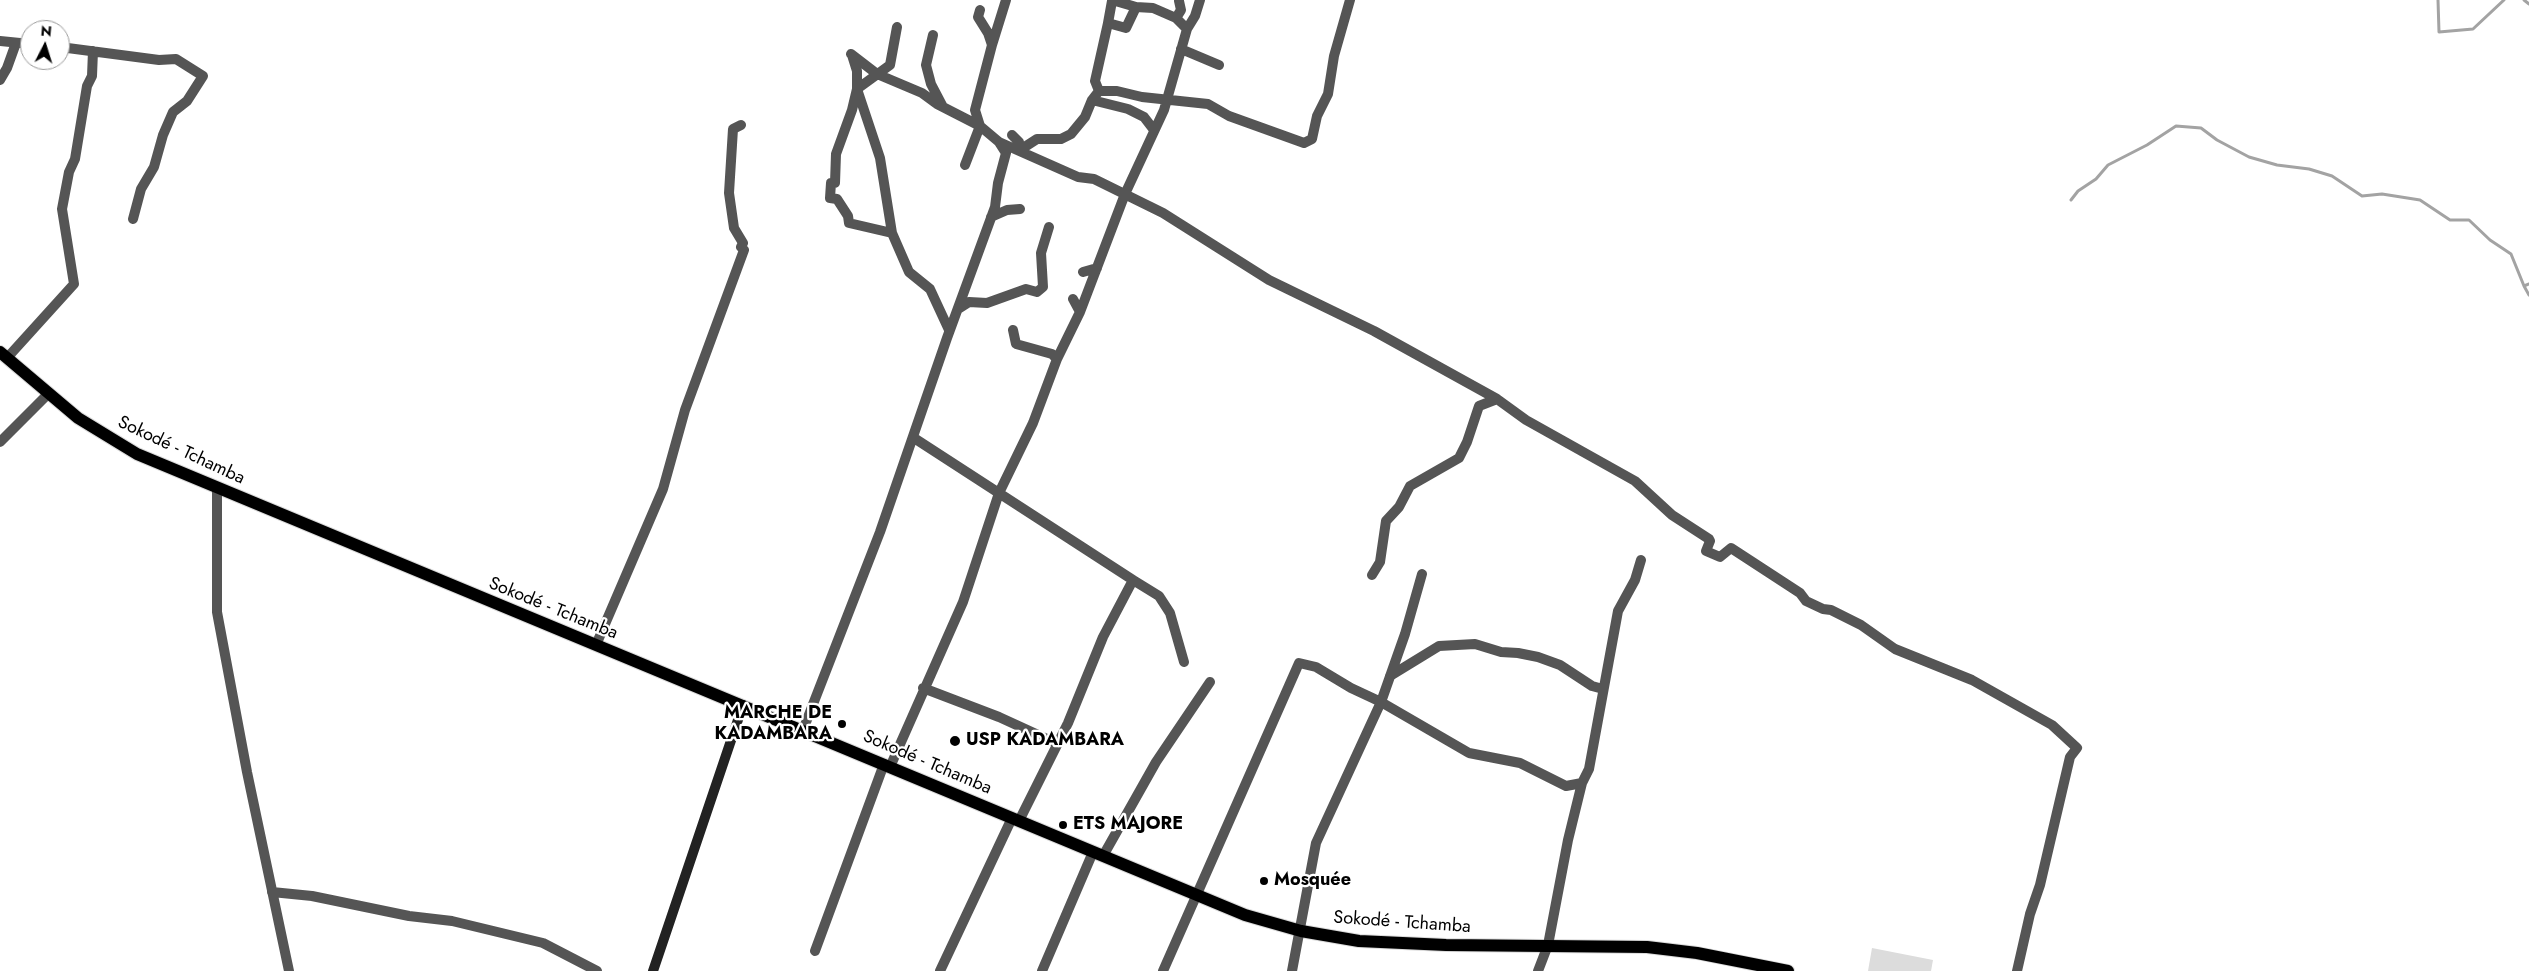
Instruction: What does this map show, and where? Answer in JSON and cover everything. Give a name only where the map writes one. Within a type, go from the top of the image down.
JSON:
[{"type":"main road","name":"Sokodé - Tchamba","points":[[4,355],[78,418],[118,444],[217,488],[1245,915],[1301,931],[1352,940],[1394,944],[1647,948],[1737,966],[1788,971]]},
{"type":"main road","points":[[652,970],[742,705]]},
{"type":"street","points":[[965,165],[980,126],[975,110],[1006,0]]},
{"type":"street","points":[[1099,91],[1095,81],[1112,0],[1136,7],[1153,8],[1176,18],[1187,29]]},
{"type":"street","points":[[815,951],[887,765],[963,602],[999,493],[1033,423],[1057,359],[1080,312],[1125,194],[1167,98],[1187,29],[1195,16],[1200,0]]},
{"type":"street","points":[[1099,91],[1117,91],[1208,104],[1229,116],[1304,142],[1312,139],[1317,116],[1328,94],[1334,56],[1350,0]]},
{"type":"street","points":[[1176,18],[1181,10],[1180,2]]},
{"type":"street","points":[[1108,23],[1126,28],[1136,7]]},
{"type":"street","points":[[980,10],[978,17],[988,33],[992,45]]},
{"type":"street","points":[[857,90],[890,64],[897,28]]},
{"type":"street","points":[[934,35],[926,65],[931,84],[942,105]]},
{"type":"street","points":[[0,41],[20,43]]},
{"type":"street","points":[[0,80],[8,68],[16,43]]},
{"type":"street","points":[[70,48],[159,60],[176,59],[203,76],[187,101],[174,112],[163,135],[154,168],[141,189],[133,219]]},
{"type":"street","points":[[1181,50],[1219,65]]},
{"type":"street","points":[[4,355],[74,284],[62,209],[69,172],[75,159],[87,86],[92,76],[93,51]]},
{"type":"street","points":[[892,233],[849,223],[848,216],[837,199],[830,198],[831,183],[835,183],[836,154],[857,90],[858,71],[851,54],[877,74],[916,90],[980,126],[1000,142],[1078,177],[1094,180],[1163,213],[1269,280],[1374,331],[1497,399],[1526,420],[1635,481],[1672,515],[1709,539],[1706,551],[1720,557],[1731,548],[1800,593],[1806,601],[1823,609],[1831,610],[1860,625],[1895,649],[1972,680],[2052,725],[2077,748],[2070,757],[2017,971]]},
{"type":"street","points":[[857,90],[880,158],[892,233],[909,272],[930,289],[950,330]]},
{"type":"street","points":[[1020,150],[1037,139],[1061,139],[1071,134],[1085,117],[1092,100],[1099,91]]},
{"type":"street","points":[[1092,100],[1128,109],[1144,117],[1154,130]]},
{"type":"street","points":[[596,645],[663,489],[685,410],[744,250],[741,246],[743,243],[734,228],[728,193],[733,130],[741,125]]},
{"type":"street","points":[[1012,135],[1019,142],[1020,150]]},
{"type":"street","points":[[803,730],[914,438],[950,330],[995,207],[998,184],[1006,153],[1000,142]]},
{"type":"street","points":[[991,217],[1008,210],[1020,209]]},
{"type":"street","points":[[958,308],[969,302],[987,303],[1026,289],[1037,292],[1043,288],[1042,253],[1049,227]]},
{"type":"street","points":[[1083,272],[1097,268]]},
{"type":"street","points":[[1074,299],[1080,312]]},
{"type":"street","points":[[1013,330],[1016,344],[1052,354],[1057,359]]},
{"type":"street","points":[[0,442],[48,394]]},
{"type":"street","points":[[1372,575],[1380,562],[1386,521],[1399,507],[1410,486],[1458,458],[1467,442],[1480,406],[1497,399]]},
{"type":"street","points":[[914,438],[1159,596],[1170,613],[1184,662]]},
{"type":"street","points":[[217,488],[217,612],[289,971]]},
{"type":"street","points":[[1538,971],[1548,945],[1568,840],[1582,783],[1589,769],[1618,611],[1635,580],[1641,560]]},
{"type":"street","points":[[1292,971],[1316,843],[1381,702],[1405,634],[1422,574]]},
{"type":"street","points":[[940,971],[1016,820],[1058,744],[1103,636],[1133,580]]},
{"type":"street","points":[[1390,676],[1439,646],[1475,644],[1501,652],[1518,652],[1538,657],[1560,665],[1592,686],[1603,689]]},
{"type":"street","points":[[1162,971],[1299,663],[1316,667],[1469,753],[1520,763],[1566,786],[1582,783]]},
{"type":"street","points":[[1042,971],[1098,854],[1156,762],[1210,682]]},
{"type":"street","points":[[923,688],[999,717],[1058,744]]},
{"type":"street","points":[[272,892],[312,896],[409,916],[452,921],[543,943],[597,971]]},
{"type":"shaded area","points":[[1872,948],[1933,960],[1931,971],[1868,971]]},
{"type":"waterway","points":[[2438,0],[2439,32],[2473,29],[2504,0]]},
{"type":"waterway","points":[[2524,0],[2529,4]]},
{"type":"waterway","points":[[2071,200],[2078,191],[2096,179],[2108,165],[2147,145],[2176,126],[2201,128],[2217,140],[2249,157],[2277,165],[2309,169],[2332,176],[2362,196],[2382,194],[2420,200],[2450,220],[2469,220],[2490,240],[2511,254],[2524,286]]},
{"type":"waterway","points":[[2529,284],[2524,286],[2529,295]]},
{"type":"place","name":"MARCHE DE KADAMBARA","points":[[842,724]]},
{"type":"place","name":"USP KADAMBARA","points":[[955,741]]},
{"type":"place","name":"ETS MAJORE","points":[[1063,825]]},
{"type":"place","name":"Mosquée","points":[[1264,881]]}]
